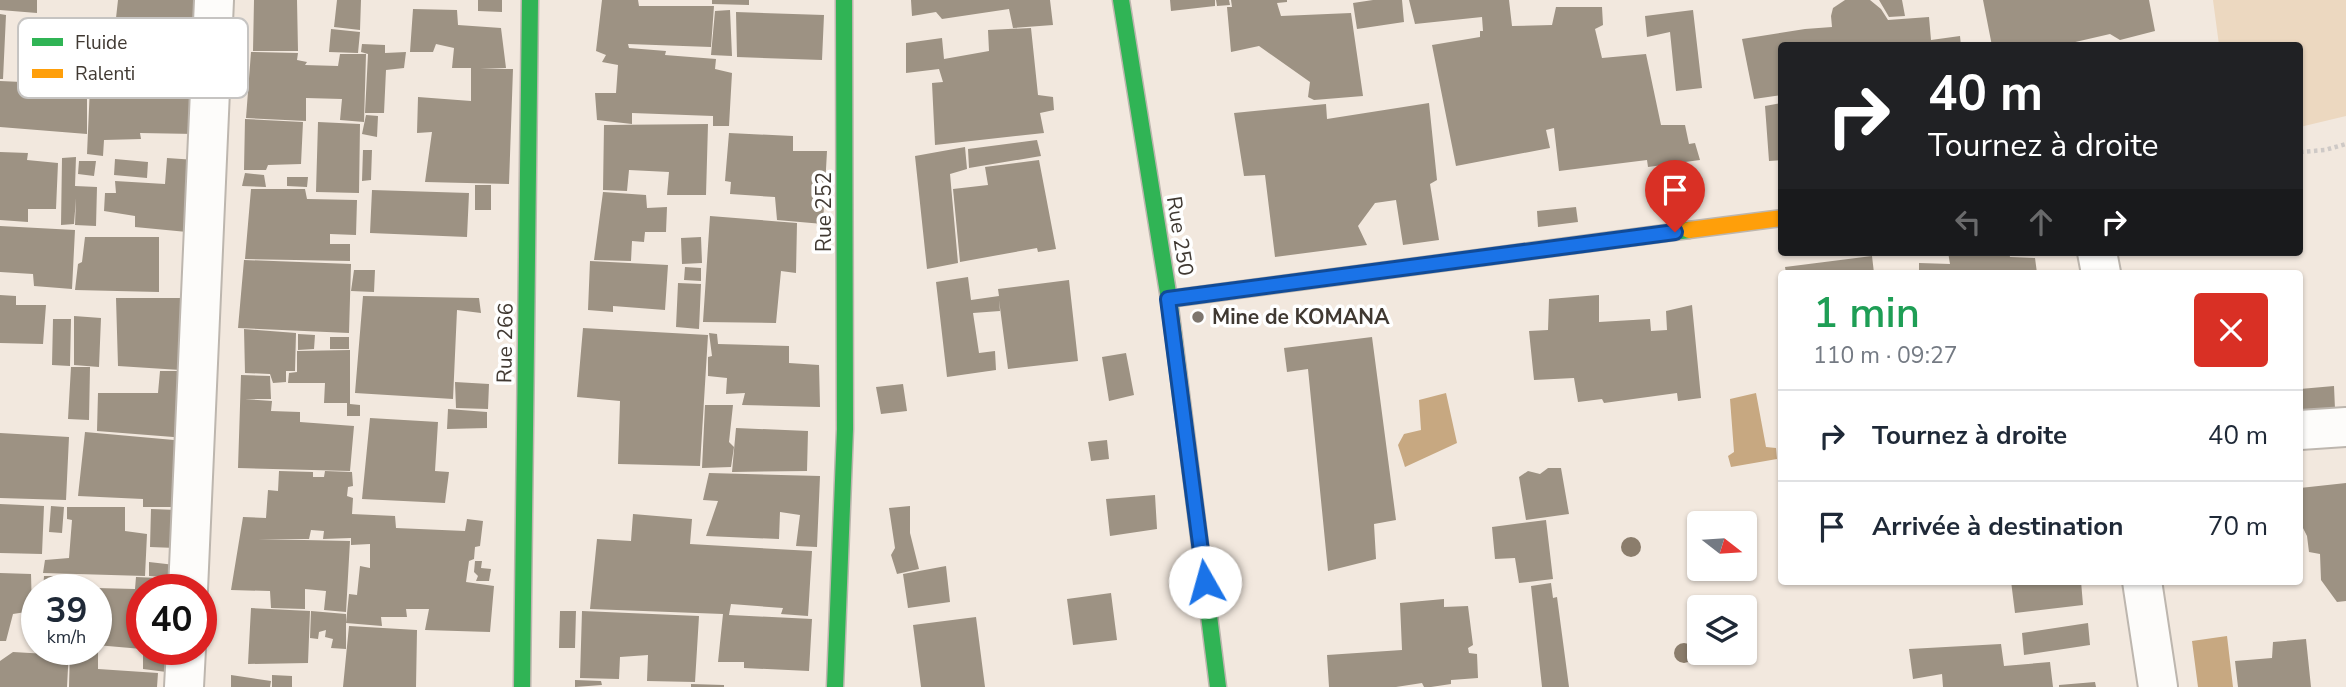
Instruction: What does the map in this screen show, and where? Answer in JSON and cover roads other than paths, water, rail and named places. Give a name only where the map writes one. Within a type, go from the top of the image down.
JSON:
[{"type":"street","points":[[213,18],[214,0]]},
{"type":"street","name":"Rue 266","points":[[523,687],[530,0]]},
{"type":"street","name":"Rue 252","points":[[835,687],[841,603],[845,425],[844,0]]},
{"type":"street","name":"Rue 250","points":[[1121,0],[1168,299],[1219,687]]},
{"type":"street","points":[[189,574],[210,98]]},
{"type":"street","points":[[1168,299],[1778,219]]},
{"type":"street","points":[[2303,430],[2346,427]]},
{"type":"street","points":[[2143,585],[2158,687]]},
{"type":"street","points":[[184,687],[185,665]]},
{"type":"place","name":"Mine de KOMANA","points":[[1198,317]]}]
